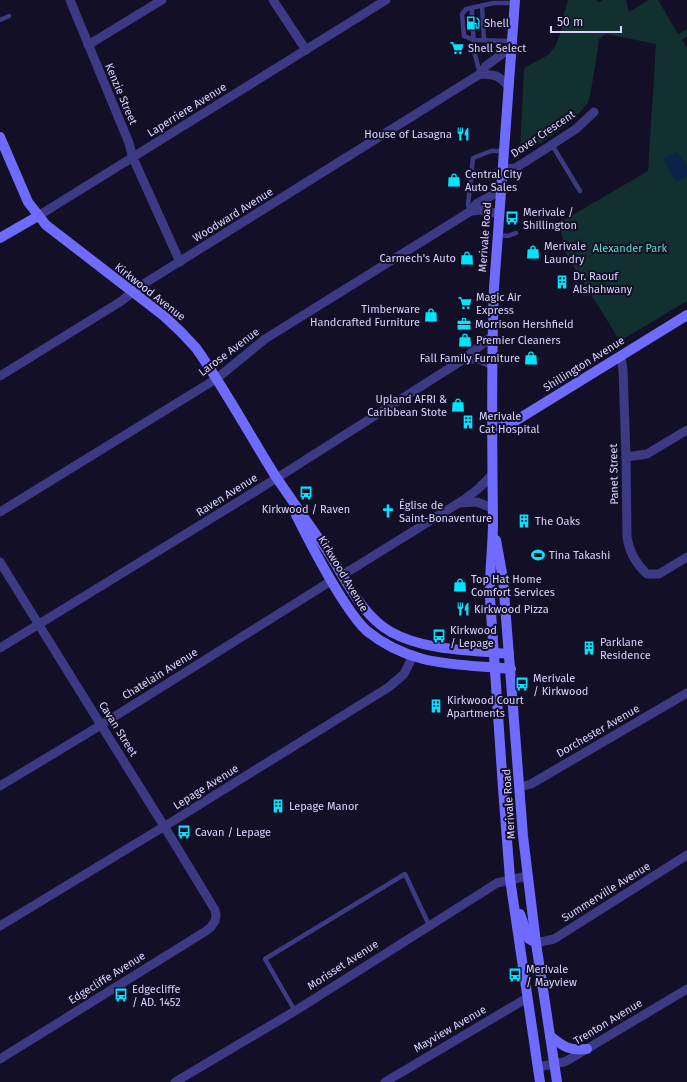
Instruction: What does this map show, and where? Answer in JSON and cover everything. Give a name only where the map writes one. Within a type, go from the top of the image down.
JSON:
[{"type":"main road","name":"Merivale Road","points":[[515,2],[498,214],[492,336],[492,508],[493,524],[503,579],[520,788],[522,836],[536,943],[557,1082]]},
{"type":"main road","name":"Kirkwood Avenue","points":[[0,137],[28,202],[38,216],[54,233],[159,312],[196,348],[277,478],[362,606],[375,620],[391,632],[407,640],[426,645],[509,654]]},
{"type":"main road","name":"Laperriere Avenue","points":[[0,238],[38,216]]},
{"type":"main road","name":"Shillington Avenue","points":[[492,430],[512,423],[687,315]]},
{"type":"main road","name":"Kirkwood Avenue","points":[[277,478],[331,581],[348,608],[367,630],[386,643],[414,656],[442,662],[511,669]]},
{"type":"main road","name":"Merivale Road","points":[[493,524],[489,577],[502,788],[510,879],[540,1082]]},
{"type":"main road","points":[[510,879],[529,939],[536,943]]},
{"type":"main road","points":[[550,1036],[562,1046],[570,1049],[587,1049]]},
{"type":"street","name":"Kenzie Street","points":[[70,0],[129,143],[133,158],[180,262]]},
{"type":"street","points":[[88,45],[162,0]]},
{"type":"street","points":[[273,0],[306,50]]},
{"type":"street","name":"Laperriere Avenue","points":[[38,216],[386,0]]},
{"type":"street","name":"Woodward Avenue","points":[[0,376],[100,315],[163,272],[480,74],[486,66],[512,44]]},
{"type":"street","points":[[480,74],[495,74],[508,86]]},
{"type":"street","name":"Dover Crescent","points":[[502,169],[515,168],[576,130],[594,112]]},
{"type":"street","name":"Larose Avenue","points":[[0,512],[216,379],[265,339],[471,211],[476,204],[500,191]]},
{"type":"street","points":[[471,211],[481,210],[498,214]]},
{"type":"street","name":"Raven Avenue","points":[[0,648],[277,478],[464,359],[492,336]]},
{"type":"street","name":"Panet Street","points":[[621,356],[623,370],[626,457],[627,537],[629,547],[639,566],[647,574],[658,574],[687,558]]},
{"type":"street","points":[[464,359],[480,359],[492,364]]},
{"type":"street","points":[[626,457],[647,454],[687,430]]},
{"type":"street","points":[[342,574],[458,503],[478,489],[492,475]]},
{"type":"street","points":[[458,503],[477,502],[492,508]]},
{"type":"street","name":"Cavan Street","points":[[0,562],[215,910]]},
{"type":"street","name":"Chatelain Avenue","points":[[0,786],[101,726],[331,581]]},
{"type":"street","name":"Lepage Avenue","points":[[0,926],[395,683],[407,671],[414,656]]},
{"type":"street","name":"Dorchester Avenue","points":[[520,788],[531,784],[687,693]]},
{"type":"street","name":"Summerville Avenue","points":[[536,943],[554,939],[687,855]]},
{"type":"street","name":"Morisset Avenue","points":[[175,1082],[295,1011],[497,883],[527,876]]},
{"type":"street","name":"Edgecliffe Avenue","points":[[0,1059],[206,931],[211,927],[214,921],[216,915],[215,910]]},
{"type":"street","name":"Trenton Avenue","points":[[538,1067],[570,1059],[687,988]]},
{"type":"street","name":"Mayview Avenue","points":[[385,1082],[527,998]]},
{"type":"lane","points":[[512,44],[474,40],[464,36],[462,14],[466,9],[494,3],[515,2]]},
{"type":"lane","points":[[482,6],[484,40]]},
{"type":"lane","points":[[472,8],[472,17]]},
{"type":"lane","points":[[0,20],[9,16]]},
{"type":"lane","points":[[473,28],[477,67],[480,74]]},
{"type":"lane","points":[[552,145],[580,191]]},
{"type":"lane","points":[[471,211],[468,205],[473,158],[491,151],[503,151]]},
{"type":"lane","points":[[497,235],[508,236],[516,234]]},
{"type":"lane","points":[[295,1011],[265,959],[405,874],[429,925]]},
{"type":"green space","name":"Alexander Park","points":[[568,0],[596,0],[599,2],[603,0],[626,0],[629,12],[649,0],[658,0],[678,34],[687,29],[687,36],[682,40],[687,48],[687,301],[620,341],[567,256],[559,223],[648,171],[656,44],[606,34],[599,39],[593,82],[588,102],[576,117],[557,132],[538,145],[520,153],[524,68],[548,55],[556,45],[562,28],[562,21]]},
{"type":"water","points":[[677,151],[687,166],[687,176],[676,182],[663,160]]},
{"type":"place","name":"Shell","points":[[473,23]]},
{"type":"place","name":"Shell Select","points":[[457,48]]},
{"type":"place","name":"House of Lasagna","points":[[463,134]]},
{"type":"place","name":"Central City Auto Sales","points":[[454,180]]},
{"type":"place","name":"Merivale / Shillington","points":[[512,218]]},
{"type":"place","name":"Merivale Laundry","points":[[533,252]]},
{"type":"place","name":"Carmech's Auto","points":[[467,258]]},
{"type":"place","name":"Dr. Raouf Alshahwany","points":[[562,282]]},
{"type":"place","name":"Magic Air Express","points":[[465,303]]},
{"type":"place","name":"Timberware Handcrafted Furniture","points":[[431,315]]},
{"type":"place","name":"Morrison Hershfield","points":[[464,324]]},
{"type":"place","name":"Premier Cleaners","points":[[465,340]]},
{"type":"place","name":"Fall Family Furniture","points":[[531,358]]},
{"type":"place","name":"Upland AFRI & Caribbean Stote","points":[[458,405]]},
{"type":"place","name":"Merivale Cat Hospital","points":[[468,422]]},
{"type":"place","name":"Kirkwood / Raven","points":[[306,493]]},
{"type":"place","name":"Église de Saint-Bonaventure","points":[[388,511]]},
{"type":"place","name":"The Oaks","points":[[524,521]]},
{"type":"place","name":"Tina Takashi","points":[[538,555]]},
{"type":"place","name":"Top Hat Home Comfort Services","points":[[460,585]]},
{"type":"place","name":"Kirkwood Pizza","points":[[463,609]]},
{"type":"place","name":"Kirkwood / Lepage","points":[[439,636]]},
{"type":"place","name":"Parklane Residence","points":[[589,648]]},
{"type":"place","name":"Merivale / Kirkwood","points":[[522,684]]},
{"type":"place","name":"Kirkwood Court Apartments","points":[[436,706]]},
{"type":"place","name":"Lepage Manor","points":[[278,806]]},
{"type":"place","name":"Cavan / Lepage","points":[[184,832]]},
{"type":"place","name":"Merivale / Mayview","points":[[515,975]]},
{"type":"place","name":"Edgecliffe / AD. 1452","points":[[121,995]]}]
